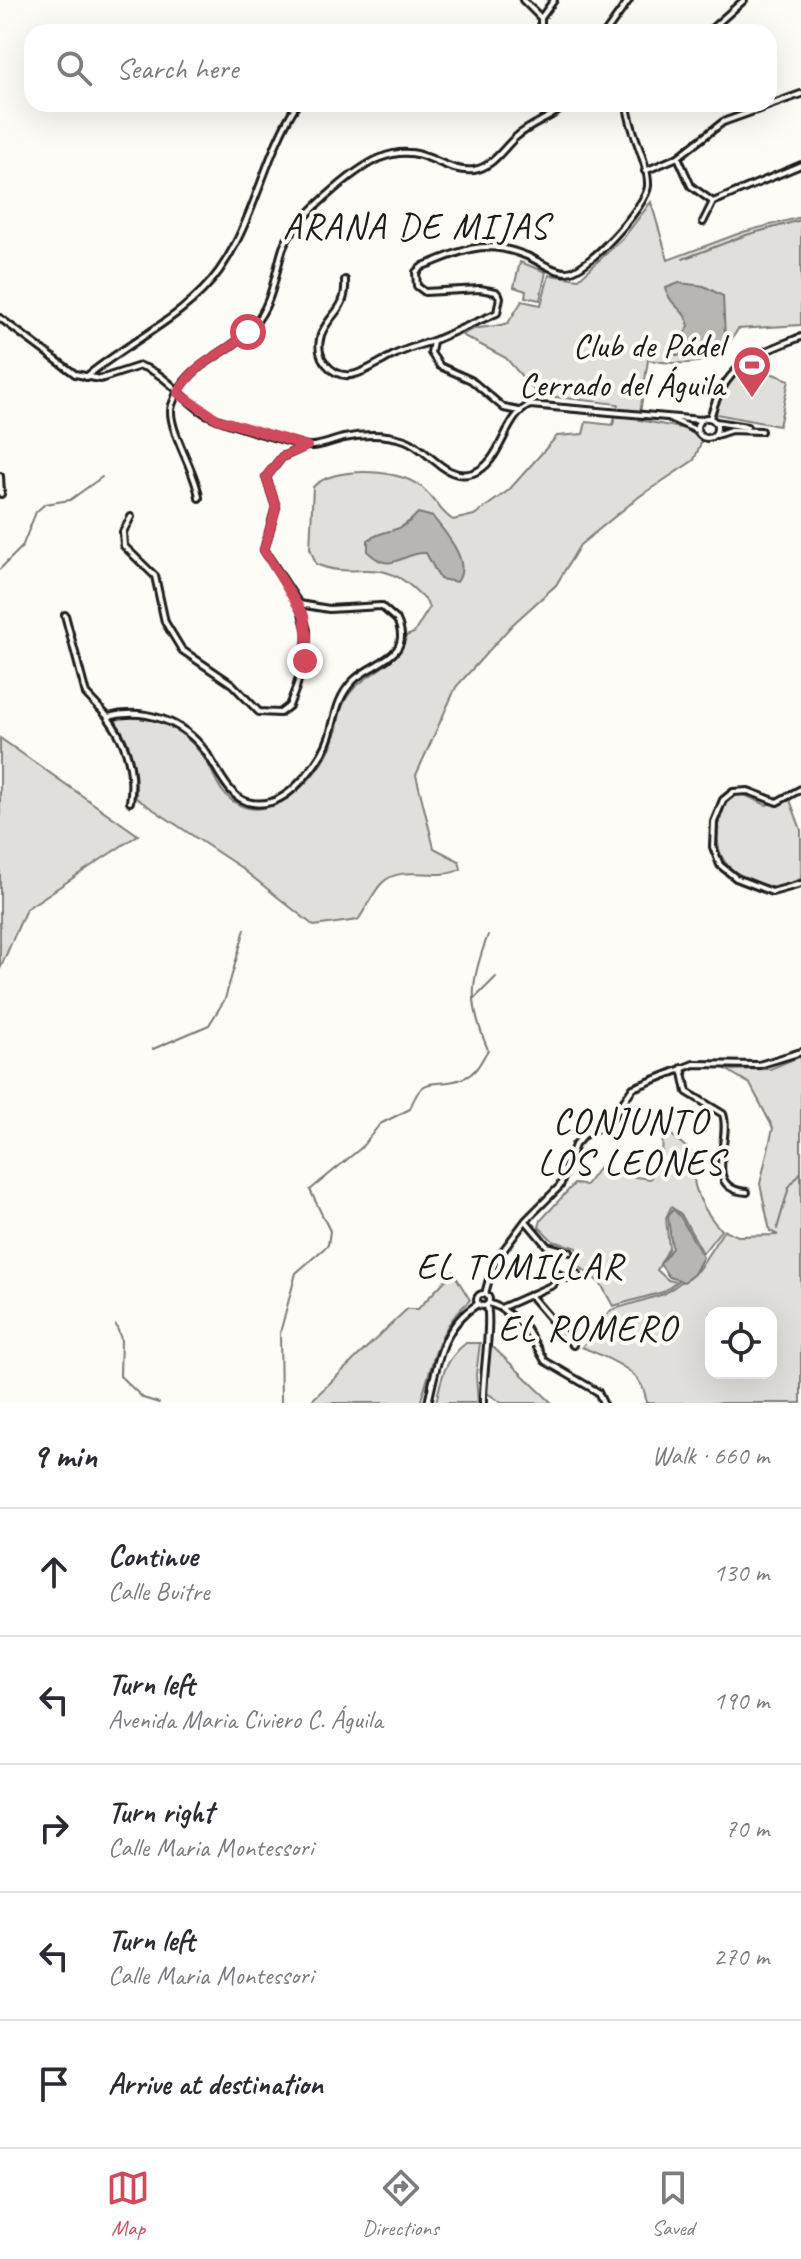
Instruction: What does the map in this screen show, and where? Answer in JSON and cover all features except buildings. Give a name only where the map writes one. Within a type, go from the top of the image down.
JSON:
[{"type":"street","points":[[523,0],[541,18]]},
{"type":"street","points":[[541,24],[541,18],[554,0]]},
{"type":"street","points":[[612,24],[629,0]]},
{"type":"street","points":[[717,24],[744,0]]},
{"type":"street","points":[[777,103],[801,94]]},
{"type":"street","points":[[86,377],[128,343],[180,311],[219,271],[264,182],[282,129],[292,112]]},
{"type":"street","points":[[199,498],[196,477],[171,416],[178,393],[194,368],[234,344],[256,323],[271,296],[291,232],[309,212],[357,173],[381,158],[405,153],[427,155],[463,170],[479,169],[522,132],[554,112]]},
{"type":"street","points":[[345,280],[344,302],[323,330],[319,344],[322,358],[333,371],[356,375],[394,355],[497,313],[501,301],[490,290],[425,292],[416,281],[419,269],[481,245],[501,247],[562,272],[577,270],[608,242],[644,198],[648,185],[631,132],[628,112]]},
{"type":"street","points":[[645,171],[678,157],[723,122],[751,112]]},
{"type":"street","points":[[678,157],[691,186],[713,202]]},
{"type":"street","points":[[703,222],[713,202],[801,165]]},
{"type":"street","points":[[0,318],[75,374],[109,376],[140,366],[153,371],[178,393],[217,419],[307,446]]},
{"type":"street","points":[[710,418],[721,387],[738,366],[801,337]]},
{"type":"street","points":[[433,341],[431,353],[436,364],[471,380],[504,408],[519,411],[537,404],[661,417],[710,418],[761,431],[731,430],[705,438],[697,431],[661,417]]},
{"type":"street","points":[[131,517],[123,532],[124,546],[151,569],[158,581],[165,622],[174,640],[191,658],[232,684],[263,713],[284,710],[296,688],[307,645],[299,604],[264,550],[276,507],[266,477],[282,457],[307,446],[359,436],[397,438],[423,449],[449,472],[465,475],[483,467],[519,411]]},
{"type":"street","points":[[697,431],[701,420]]},
{"type":"street","points":[[715,436],[716,422]]},
{"type":"street","points":[[0,476],[1,494]]},
{"type":"street","points":[[108,717],[145,714],[174,724],[204,749],[223,784],[234,795],[259,803],[281,798],[295,786],[326,745],[336,708],[347,688],[367,670],[394,656],[401,639],[397,620],[381,606],[329,609],[299,604]]},
{"type":"street","points":[[65,615],[88,700],[108,717],[128,755],[130,802]]},
{"type":"street","points":[[801,789],[777,802],[748,791],[733,792],[716,814],[712,838],[715,855],[731,876],[772,892],[801,884]]},
{"type":"street","points":[[483,1403],[483,1360],[490,1322],[485,1294],[493,1264],[526,1220],[560,1186],[572,1150],[584,1135],[610,1121],[633,1088],[682,1068],[702,1063],[759,1065],[801,1052]]},
{"type":"street","points":[[682,1068],[687,1092],[723,1114],[725,1125],[719,1165],[722,1177],[732,1188],[747,1192]]},
{"type":"street","points":[[526,1220],[547,1246],[570,1252]]},
{"type":"street","points":[[501,1308],[553,1285],[558,1274],[568,1278],[578,1274]]},
{"type":"street","points":[[478,1304],[479,1295],[485,1294]]},
{"type":"street","points":[[530,1295],[573,1345]]},
{"type":"street","points":[[428,1403],[446,1336],[457,1320],[478,1304],[501,1308],[526,1328],[545,1361],[598,1392],[603,1403]]},
{"type":"shaded area","points":[[651,202],[668,260],[743,232],[801,217],[801,325],[738,329],[720,351],[700,361],[676,363],[648,360],[639,420],[686,429],[702,440],[694,460],[640,496],[580,545],[556,585],[513,624],[456,687],[416,775],[434,848],[459,861],[461,869],[452,873],[410,873],[390,877],[379,887],[358,920],[314,926],[240,867],[136,798],[132,758],[116,722],[119,717],[134,717],[160,722],[172,728],[192,743],[209,766],[219,787],[240,805],[256,809],[272,806],[303,786],[327,755],[341,709],[349,694],[395,657],[406,636],[414,633],[429,608],[413,588],[388,573],[330,569],[316,564],[310,548],[313,487],[322,480],[349,473],[394,475],[423,488],[453,520],[474,515],[509,490],[557,436],[583,434],[586,422],[613,425],[618,404],[538,395],[506,358],[462,335],[473,329],[508,323],[522,301],[541,305],[549,275],[579,279],[624,237]]},
{"type":"shaded area","points":[[520,262],[546,272],[540,300],[525,297],[526,291],[514,287]]},
{"type":"shaded area","points":[[679,283],[704,286],[723,296],[725,337],[716,345],[696,353],[676,355],[674,351],[689,326],[666,288]]},
{"type":"shaded area","name":"Club de Pádel Cerrado del Águila","points":[[754,367],[789,380],[779,426],[716,414],[720,398],[732,378]]},
{"type":"shaded area","points":[[418,513],[433,517],[456,548],[461,566],[457,582],[440,579],[426,553],[384,562],[368,552],[368,540],[404,525]]},
{"type":"shaded area","points":[[0,738],[138,835],[26,909],[0,969]]},
{"type":"shaded area","points":[[740,793],[766,805],[790,800],[801,830],[801,879],[777,888],[770,887],[735,872],[726,864],[718,845],[719,823],[727,799]]},
{"type":"shaded area","points":[[801,1056],[801,1403],[646,1403],[640,1382],[633,1374],[582,1347],[611,1310],[664,1294],[698,1270],[724,1230],[738,1236],[778,1235],[770,1231],[760,1184],[773,1128],[750,1084],[727,1070],[770,1069]]},
{"type":"shaded area","points":[[660,1129],[666,1130],[695,1155],[693,1176],[698,1195],[721,1230],[703,1253],[681,1214],[671,1207],[666,1218],[669,1248],[657,1270],[668,1280],[677,1282],[663,1292],[613,1306],[601,1284],[574,1262],[577,1248],[553,1241],[539,1227],[541,1220],[574,1184],[586,1185],[599,1167],[615,1174],[650,1179],[662,1149]]},
{"type":"shaded area","points":[[673,1209],[703,1257],[694,1274],[684,1282],[669,1277],[660,1264],[672,1248],[668,1217]]},
{"type":"shaded area","points":[[453,1272],[470,1300],[442,1335],[420,1403],[309,1403],[407,1309],[418,1309]]},
{"type":"shaded area","points":[[466,1343],[480,1343],[476,1375],[478,1403],[436,1403],[449,1362]]},
{"type":"shaded area","points":[[489,1348],[494,1348],[552,1403],[502,1403],[487,1393]]},
{"type":"waterway","points":[[683,259],[746,235],[801,220]]},
{"type":"waterway","points":[[0,569],[22,547],[36,512],[45,504],[70,500],[102,477]]},
{"type":"waterway","points":[[153,1049],[209,1025],[225,999],[245,929]]},
{"type":"waterway","points":[[281,1403],[280,1333],[296,1273],[328,1245],[330,1231],[310,1190],[361,1148],[380,1124],[410,1109],[420,1089],[432,1083],[464,1078],[479,1066],[488,1050],[477,1018],[474,992],[488,935]]},
{"type":"waterway","points":[[474,999],[496,977]]},
{"type":"waterway","points":[[777,1229],[789,1187],[801,1172]]},
{"type":"waterway","points":[[116,1325],[121,1339],[120,1376],[143,1398],[159,1403]]},
{"type":"place","name":"Club de Pádel Cerrado del Águila","points":[[752,399]]},
{"type":"district","name":"ARANA DE MIJAS","points":[[416,226]]},
{"type":"district","name":"CONJUNTO LOS LEONES","points":[[631,1142]]},
{"type":"district","name":"EL TOMILLAR","points":[[520,1266]]},
{"type":"district","name":"EL ROMERO","points":[[588,1328]]},
{"type":"route","points":[[248,332],[223,352],[194,368],[178,393],[217,419],[307,446],[282,457],[268,471],[266,483],[276,507],[264,543],[266,558],[304,616],[307,630],[305,661]]}]
